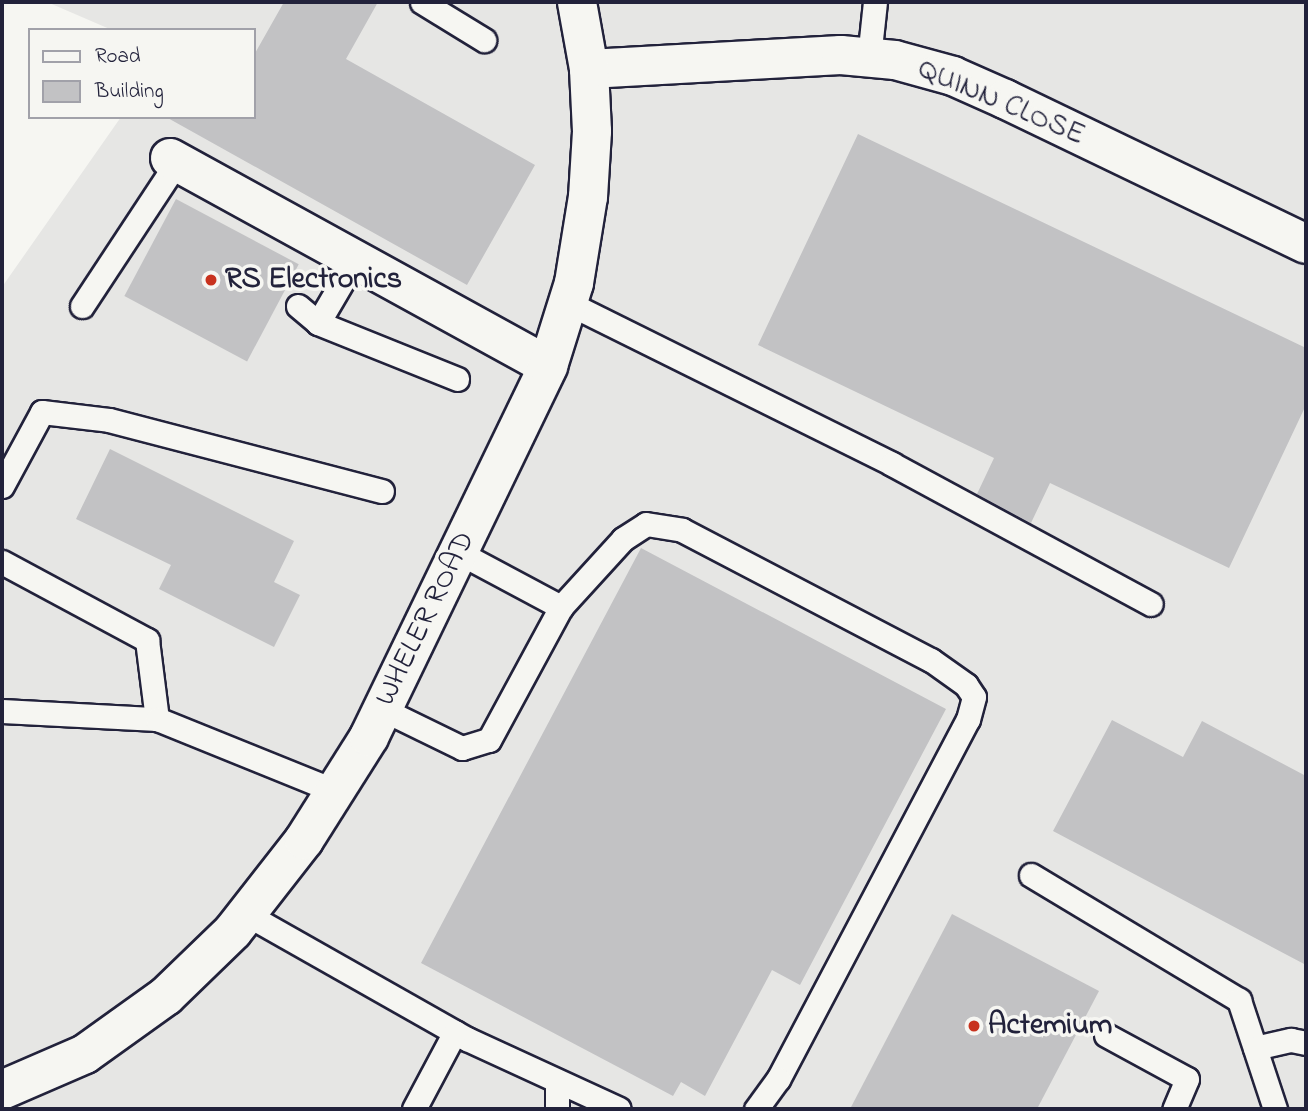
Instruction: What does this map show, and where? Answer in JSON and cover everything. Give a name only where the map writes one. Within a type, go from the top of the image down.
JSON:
[{"type":"street","name":"WHELER ROAD","points":[[2,1090],[85,1054],[176,987],[246,914],[304,840],[383,709],[548,366],[568,303],[588,197],[592,131],[589,69],[577,2]]},
{"type":"street","name":"QUINN CLOSE","points":[[589,69],[841,55],[906,62],[963,80],[1306,244]]},
{"type":"street","points":[[173,160],[548,366]]},
{"type":"lane","points":[[422,2],[484,40]]},
{"type":"lane","points":[[869,58],[875,2]]},
{"type":"lane","points":[[82,306],[173,160]]},
{"type":"lane","points":[[318,323],[355,260]]},
{"type":"lane","points":[[568,303],[892,464],[1151,604]]},
{"type":"lane","points":[[298,306],[318,323],[457,379]]},
{"type":"lane","points":[[2,485],[42,412],[109,420],[382,491]]},
{"type":"lane","points":[[383,709],[462,748],[480,746],[489,740],[561,607],[623,539],[646,524],[682,530],[931,660],[966,685],[974,697],[968,719],[797,1043],[756,1109]]},
{"type":"lane","points":[[458,552],[561,607]]},
{"type":"lane","points":[[2,562],[147,640],[157,719]]},
{"type":"lane","points":[[2,711],[157,719],[335,791]]},
{"type":"lane","points":[[1031,875],[1239,1000],[1275,1109]]},
{"type":"lane","points":[[246,914],[455,1032],[619,1109]]},
{"type":"lane","points":[[414,1109],[455,1032]]},
{"type":"lane","points":[[1106,1035],[1187,1079],[1174,1109]]},
{"type":"lane","points":[[1255,1048],[1291,1040],[1306,1043]]},
{"type":"lane","points":[[557,1081],[557,1109]]},
{"type":"shaded area","points":[[47,2],[1306,2],[1306,1109],[2,1109],[2,287],[120,119],[256,119],[256,28],[107,28]]},
{"type":"building","points":[[284,2],[378,2],[346,59],[535,165],[467,285],[170,119],[256,119],[256,51]]},
{"type":"building","points":[[858,134],[1306,348],[1306,405],[1229,568],[1050,483],[1031,523],[977,494],[994,458],[758,345]]},
{"type":"building","name":"RS Electronics","points":[[176,199],[299,264],[247,361],[124,296]]},
{"type":"building","points":[[110,449],[294,541],[274,582],[300,595],[274,647],[159,589],[171,565],[76,519]]},
{"type":"building","points":[[641,548],[946,709],[800,985],[772,970],[705,1096],[681,1082],[673,1096],[421,963]]},
{"type":"building","points":[[1112,720],[1183,757],[1202,721],[1306,776],[1306,965],[1053,831]]},
{"type":"building","points":[[952,914],[1099,991],[1037,1109],[850,1109]]},
{"type":"place","name":"RS Electronics","points":[[211,280]]},
{"type":"place","name":"Actemium","points":[[974,1026]]}]
